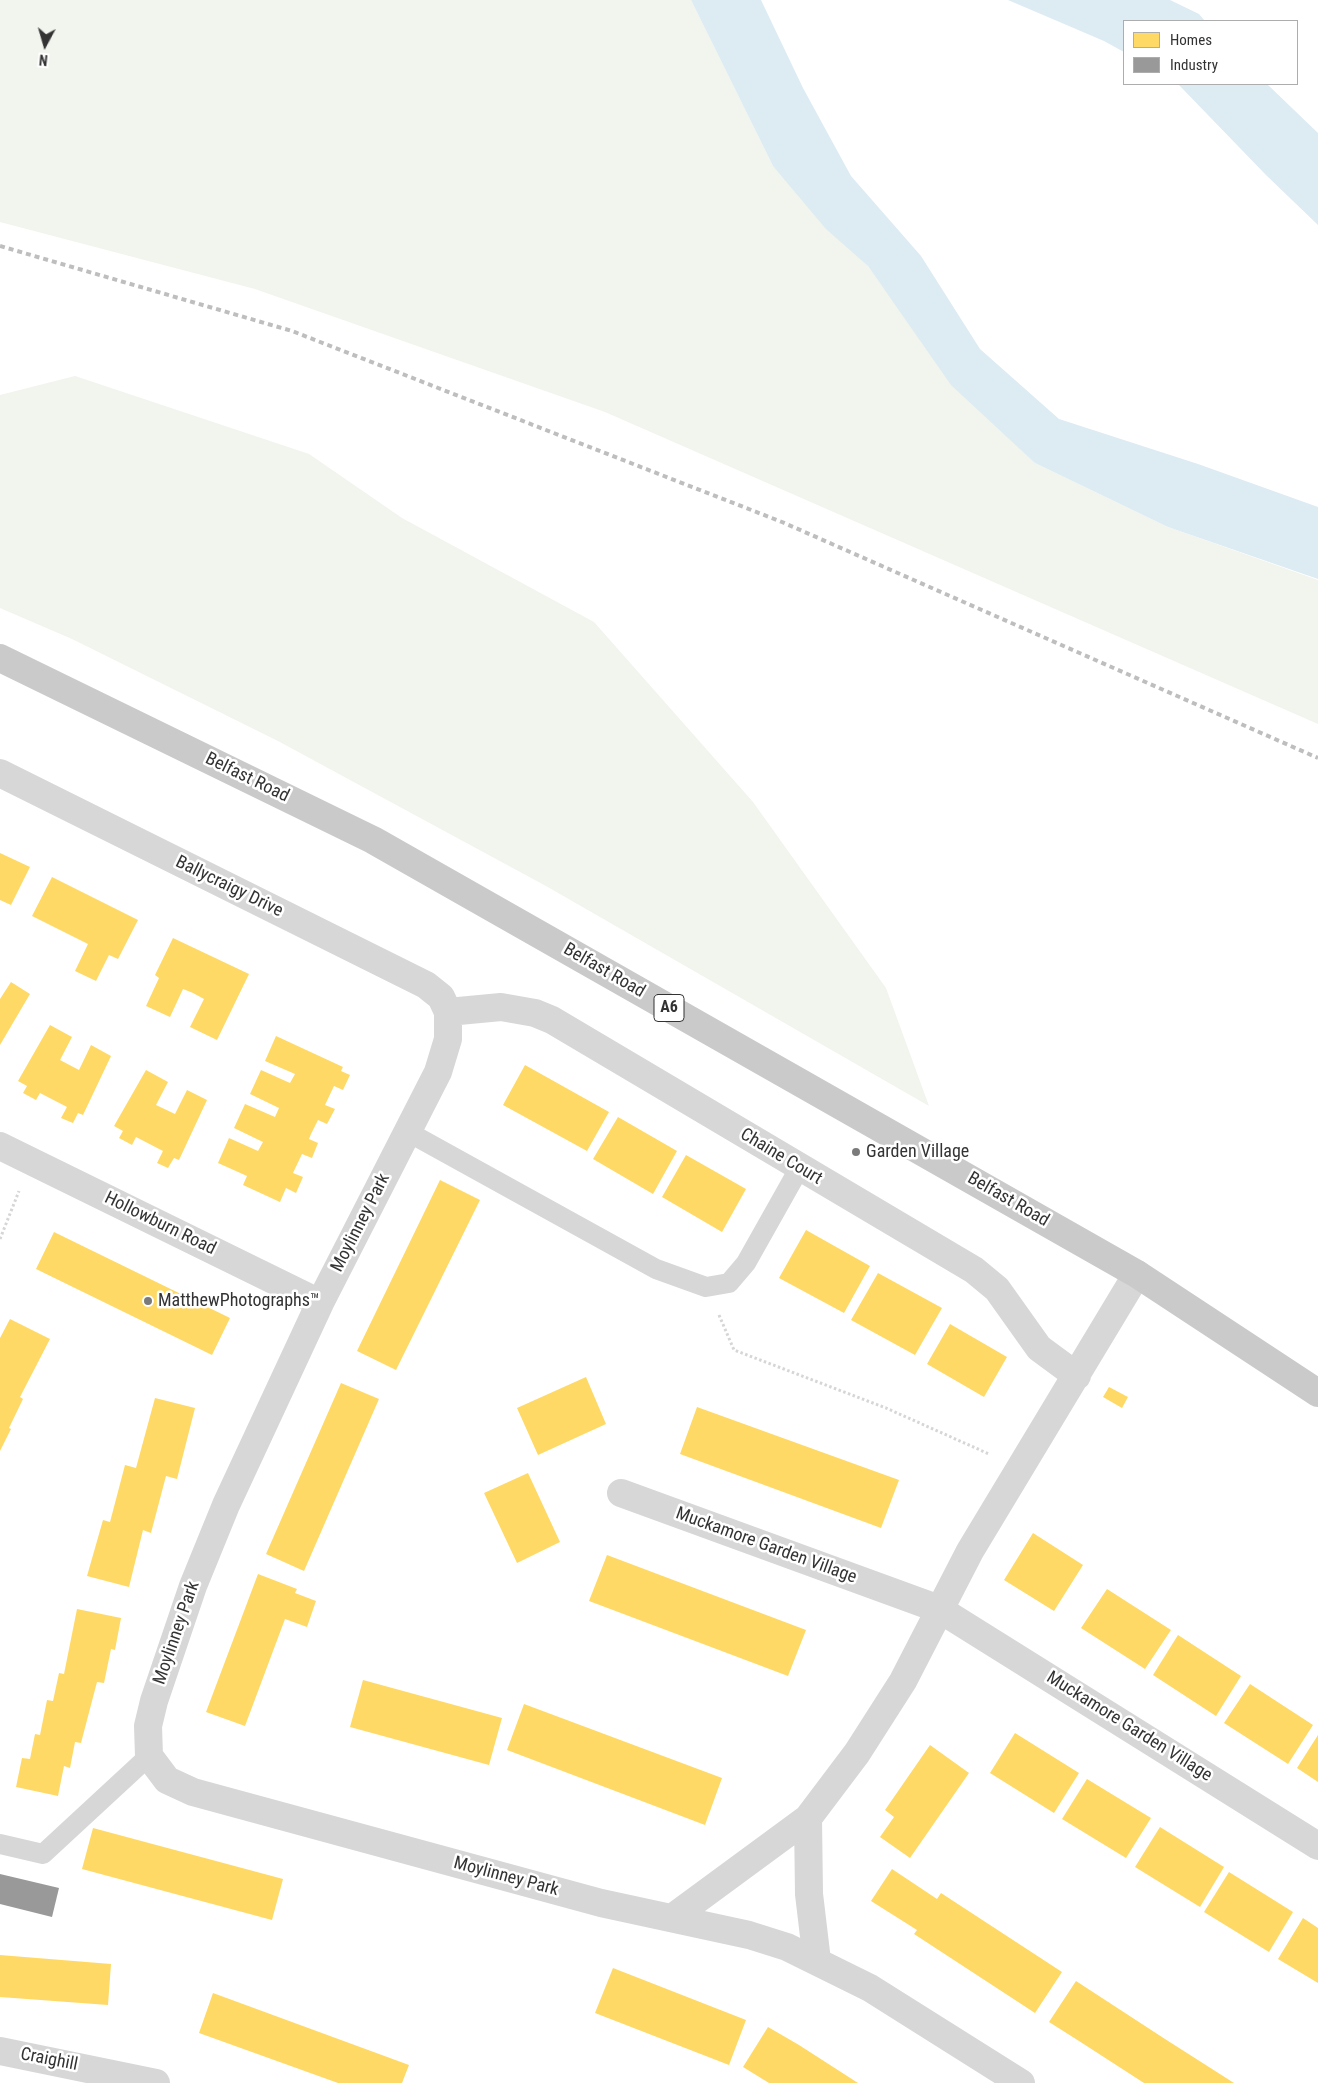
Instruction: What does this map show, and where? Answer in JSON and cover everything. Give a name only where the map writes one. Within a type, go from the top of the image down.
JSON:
[{"type":"main road","name":"Belfast Road","points":[[0,658],[373,840],[1138,1274],[1318,1393]]},
{"type":"street","name":"Ballycraigy Drive","points":[[0,773],[426,985],[441,997],[448,1012]]},
{"type":"street","name":"Chaine Court","points":[[448,1012],[501,1007],[535,1013],[552,1020],[987,1280],[1006,1300],[1039,1348],[1077,1376]]},
{"type":"street","name":"Moylinney Park","points":[[448,1012],[450,1032],[444,1059],[320,1303],[226,1505],[193,1586],[154,1701],[148,1726],[149,1756],[167,1780],[193,1792],[601,1903],[672,1918]]},
{"type":"street","name":"Hollowburn Road","points":[[0,1146],[320,1303]]},
{"type":"street","points":[[672,1918],[808,1818],[858,1753],[898,1689],[970,1551],[1138,1274]]},
{"type":"street","name":"Muckamore Garden Village","points":[[621,1493],[939,1609],[1318,1846]]},
{"type":"street","points":[[808,1818],[808,1894],[817,1961]]},
{"type":"street","points":[[672,1918],[750,1936],[787,1947],[817,1961],[893,2002],[1021,2083]]},
{"type":"street","name":"Craighill","points":[[0,2051],[156,2083]]},
{"type":"lane","points":[[408,1132],[656,1269],[706,1287],[730,1283],[746,1263],[800,1168]]},
{"type":"lane","points":[[0,1844],[43,1854],[149,1756]]},
{"type":"path","points":[[0,1239],[30,1160]]},
{"type":"path","points":[[706,1287],[734,1350],[886,1408],[1019,1468]]},
{"type":"shaded area","points":[[0,0],[691,0],[773,166],[868,266],[925,346],[1035,463],[1168,527],[1318,580],[1318,724],[605,412],[255,289],[0,222]]},
{"type":"shaded area","points":[[691,0],[761,0],[803,88],[851,176],[921,256],[980,349],[1059,419],[1198,464],[1318,507],[1318,579],[1168,527],[1035,463],[951,385],[868,266],[826,229],[773,166]]},
{"type":"shaded area","points":[[1008,0],[1170,0],[1199,14],[1204,20],[1123,20],[1123,51],[1104,41]]},
{"type":"shaded area","points":[[1179,85],[1268,85],[1318,133],[1318,225],[1266,175]]},
{"type":"shaded area","points":[[75,376],[309,454],[402,518],[594,622],[753,802],[886,988],[929,1106],[546,886],[278,741],[72,639],[0,608],[0,395]]},
{"type":"building: Homes","points":[[0,853],[30,867],[11,905],[0,900]]},
{"type":"building: Homes","points":[[52,877],[138,920],[118,959],[109,955],[96,981],[75,971],[88,944],[32,916]]},
{"type":"building: Homes","points":[[173,938],[249,974],[217,1040],[190,1027],[204,999],[193,993],[183,989],[170,1017],[146,1006],[159,978],[155,975]]},
{"type":"building: Homes","points":[[11,982],[30,994],[0,1045],[0,999]]},
{"type":"building: Homes","points":[[50,1025],[72,1037],[60,1060],[79,1070],[91,1045],[111,1056],[83,1115],[78,1113],[73,1123],[61,1118],[67,1107],[40,1093],[36,1100],[23,1093],[27,1086],[18,1081]]},
{"type":"building: Homes","points":[[276,1036],[343,1067],[341,1071],[350,1075],[343,1090],[334,1086],[325,1105],[335,1109],[327,1124],[318,1120],[311,1134],[309,1139],[318,1143],[312,1158],[302,1154],[293,1173],[303,1177],[296,1193],[286,1188],[280,1202],[243,1185],[247,1176],[218,1163],[229,1138],[258,1151],[263,1142],[234,1128],[245,1104],[275,1117],[279,1108],[250,1094],[261,1070],[290,1083],[295,1074],[265,1061]]},
{"type":"building: Homes","points":[[525,1065],[609,1112],[587,1151],[503,1105]]},
{"type":"building: Homes","points":[[146,1070],[168,1082],[156,1105],[175,1114],[187,1090],[207,1100],[179,1160],[174,1158],[168,1168],[157,1163],[163,1151],[136,1137],[132,1145],[119,1138],[123,1131],[114,1126]]},
{"type":"building: Homes","points":[[618,1117],[677,1151],[653,1194],[593,1159]]},
{"type":"building: Homes","points":[[686,1155],[746,1189],[722,1232],[662,1197]]},
{"type":"building: Homes","points":[[440,1180],[480,1200],[396,1370],[357,1351]]},
{"type":"building: Homes","points":[[806,1230],[870,1266],[844,1313],[779,1278]]},
{"type":"building: Homes","points":[[54,1232],[230,1318],[212,1355],[36,1269]]},
{"type":"building: Homes","points":[[878,1273],[942,1308],[915,1355],[851,1320]]},
{"type":"building: Homes","points":[[10,1319],[50,1339],[20,1397],[23,1399],[0,1451],[0,1338]]},
{"type":"building: Homes","points":[[950,1324],[1007,1357],[984,1397],[927,1364]]},
{"type":"building: Homes","points":[[586,1377],[606,1424],[538,1455],[517,1408]]},
{"type":"building: Homes","points":[[341,1383],[379,1399],[304,1571],[266,1554]]},
{"type":"building: Homes","points":[[1109,1387],[1128,1397],[1122,1408],[1103,1397]]},
{"type":"building: Homes","points":[[155,1398],[195,1408],[177,1479],[166,1476],[151,1533],[143,1530],[129,1587],[87,1576],[103,1520],[110,1522],[125,1465],[136,1468]]},
{"type":"building: Homes","points":[[697,1407],[899,1480],[881,1528],[680,1454]]},
{"type":"building: Homes","points":[[528,1473],[560,1542],[517,1563],[484,1493]]},
{"type":"building: Homes","points":[[1033,1533],[1083,1565],[1054,1611],[1004,1580]]},
{"type":"building: Homes","points":[[607,1555],[806,1630],[788,1676],[589,1601]]},
{"type":"building: Homes","points":[[258,1574],[297,1589],[295,1593],[316,1601],[307,1627],[285,1619],[245,1726],[206,1712]]},
{"type":"building: Homes","points":[[1107,1589],[1171,1630],[1145,1669],[1081,1628]]},
{"type":"building: Homes","points":[[77,1609],[121,1618],[115,1650],[111,1649],[104,1683],[97,1682],[81,1743],[75,1742],[70,1768],[64,1766],[58,1796],[16,1787],[22,1758],[30,1759],[35,1734],[40,1735],[47,1700],[53,1701],[59,1673],[64,1674]]},
{"type":"building: Homes","points":[[1178,1635],[1241,1676],[1216,1716],[1153,1675]]},
{"type":"building: Homes","points":[[363,1680],[502,1718],[489,1765],[350,1727]]},
{"type":"building: Homes","points":[[1250,1684],[1313,1725],[1288,1764],[1224,1723]]},
{"type":"building: Homes","points":[[524,1704],[722,1778],[705,1825],[507,1750]]},
{"type":"building: Homes","points":[[1015,1733],[1079,1773],[1054,1813],[990,1773]]},
{"type":"building: Homes","points":[[1318,1735],[1318,1782],[1297,1768]]},
{"type":"building: Homes","points":[[930,1745],[969,1773],[910,1858],[880,1837],[894,1817],[885,1810]]},
{"type":"building: Homes","points":[[1087,1779],[1151,1818],[1126,1858],[1062,1819]]},
{"type":"building: Homes","points":[[1160,1827],[1224,1867],[1200,1907],[1135,1867]]},
{"type":"building: Homes","points":[[93,1828],[283,1879],[272,1920],[82,1869]]},
{"type":"building: Homes","points":[[892,1869],[937,1899],[941,1893],[1062,1972],[1035,2013],[914,1934],[917,1930],[871,1901]]},
{"type":"building: Homes","points":[[1229,1872],[1293,1912],[1269,1952],[1204,1912]]},
{"type":"building: Homes","points":[[1303,1918],[1318,1928],[1318,1983],[1278,1959]]},
{"type":"building: Homes","points":[[0,1955],[111,1964],[108,2005],[0,1997]]},
{"type":"building: Homes","points":[[613,1968],[746,2020],[729,2065],[595,2013]]},
{"type":"building: Homes","points":[[1076,1981],[1234,2083],[1144,2083],[1049,2022]]},
{"type":"building: Homes","points":[[213,1993],[409,2065],[402,2083],[338,2083],[199,2033]]},
{"type":"building: Homes","points":[[768,2027],[858,2083],[769,2083],[743,2067]]},
{"type":"building: Industry","points":[[0,1874],[59,1888],[52,1917],[0,1904]]},
{"type":"railway","points":[[0,246],[292,331],[782,522],[1318,758]]},
{"type":"place","name":"Garden Village","points":[[856,1152]]},
{"type":"place","name":"MatthewPhotographs™","points":[[148,1301]]}]
